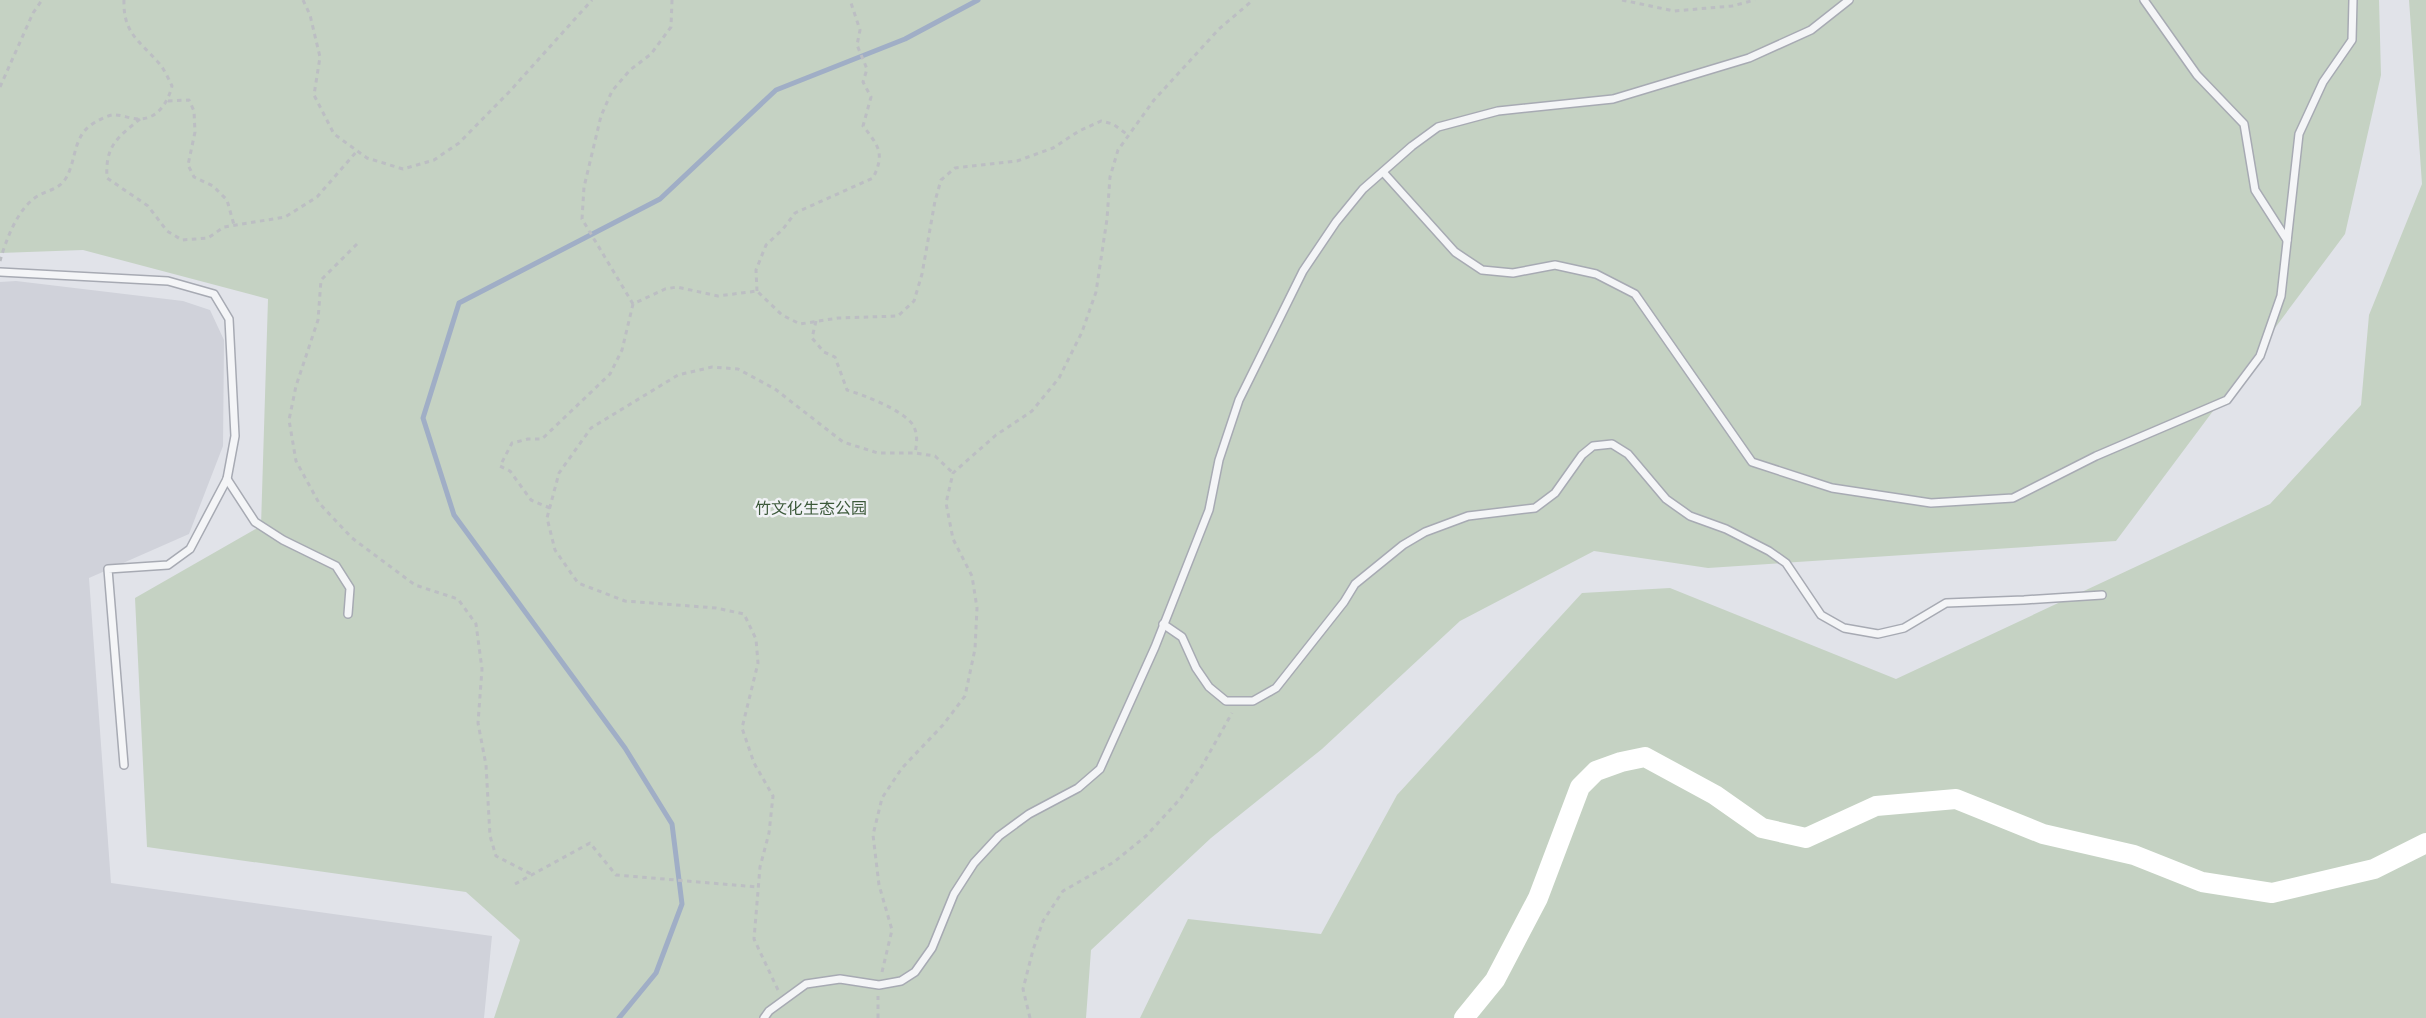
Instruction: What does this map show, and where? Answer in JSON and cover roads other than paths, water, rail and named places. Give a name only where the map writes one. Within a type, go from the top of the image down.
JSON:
[{"type":"street","points":[[1464,1018],[1495,980],[1538,898],[1580,787],[1596,771],[1645,757],[1715,795],[1762,828],[1806,838],[1876,806],[1956,799],[2043,834],[2134,855],[2202,882],[2272,894],[2374,869],[2426,843]]},
{"type":"lane","points":[[764,1018],[769,1011],[806,984],[840,979],[879,985],[901,981],[915,972],[932,948],[954,894],[974,863],[999,836],[1029,814],[1078,788],[1100,769],[1145,669],[1209,510],[1219,460],[1239,400],[1303,271],[1336,222],[1363,189],[1438,127],[1497,111],[1614,99],[1749,58],[1811,30],[1849,0]]},
{"type":"lane","points":[[2144,0],[2197,75],[2244,124],[2255,190],[2287,240]]},
{"type":"lane","points":[[1383,171],[1455,252],[1482,270],[1513,273],[1555,265],[1596,274],[1635,294],[1752,462],[1832,488],[1931,503],[2013,498],[2096,456],[2227,400],[2260,356],[2281,296],[2299,134],[2324,82],[2352,40],[2353,0]]},
{"type":"lane","points":[[0,272],[13,270],[168,281],[214,294],[229,319],[235,435],[227,478],[190,549],[168,565],[108,569],[124,765]]},
{"type":"lane","points":[[1163,624],[1182,637],[1196,668],[1209,687],[1226,701],[1253,701],[1276,688],[1344,602],[1355,584],[1403,545],[1425,532],[1468,516],[1535,508],[1555,492],[1582,455],[1593,446],[1612,444],[1628,454],[1666,499],[1690,516],[1726,529],[1769,550],[1786,563],[1821,615],[1844,628],[1878,634],[1904,628],[1946,603],[2102,594]]},
{"type":"lane","points":[[227,478],[255,522],[283,540],[336,566],[350,588],[348,614]]},
{"type":"waterway","points":[[619,1018],[656,973],[682,904],[672,824],[625,748],[454,515],[423,418],[459,303],[660,199],[776,90],[905,39],[978,0]]},
{"type":"park label","name":"竹文化生态公园","points":[[811,508]]}]
